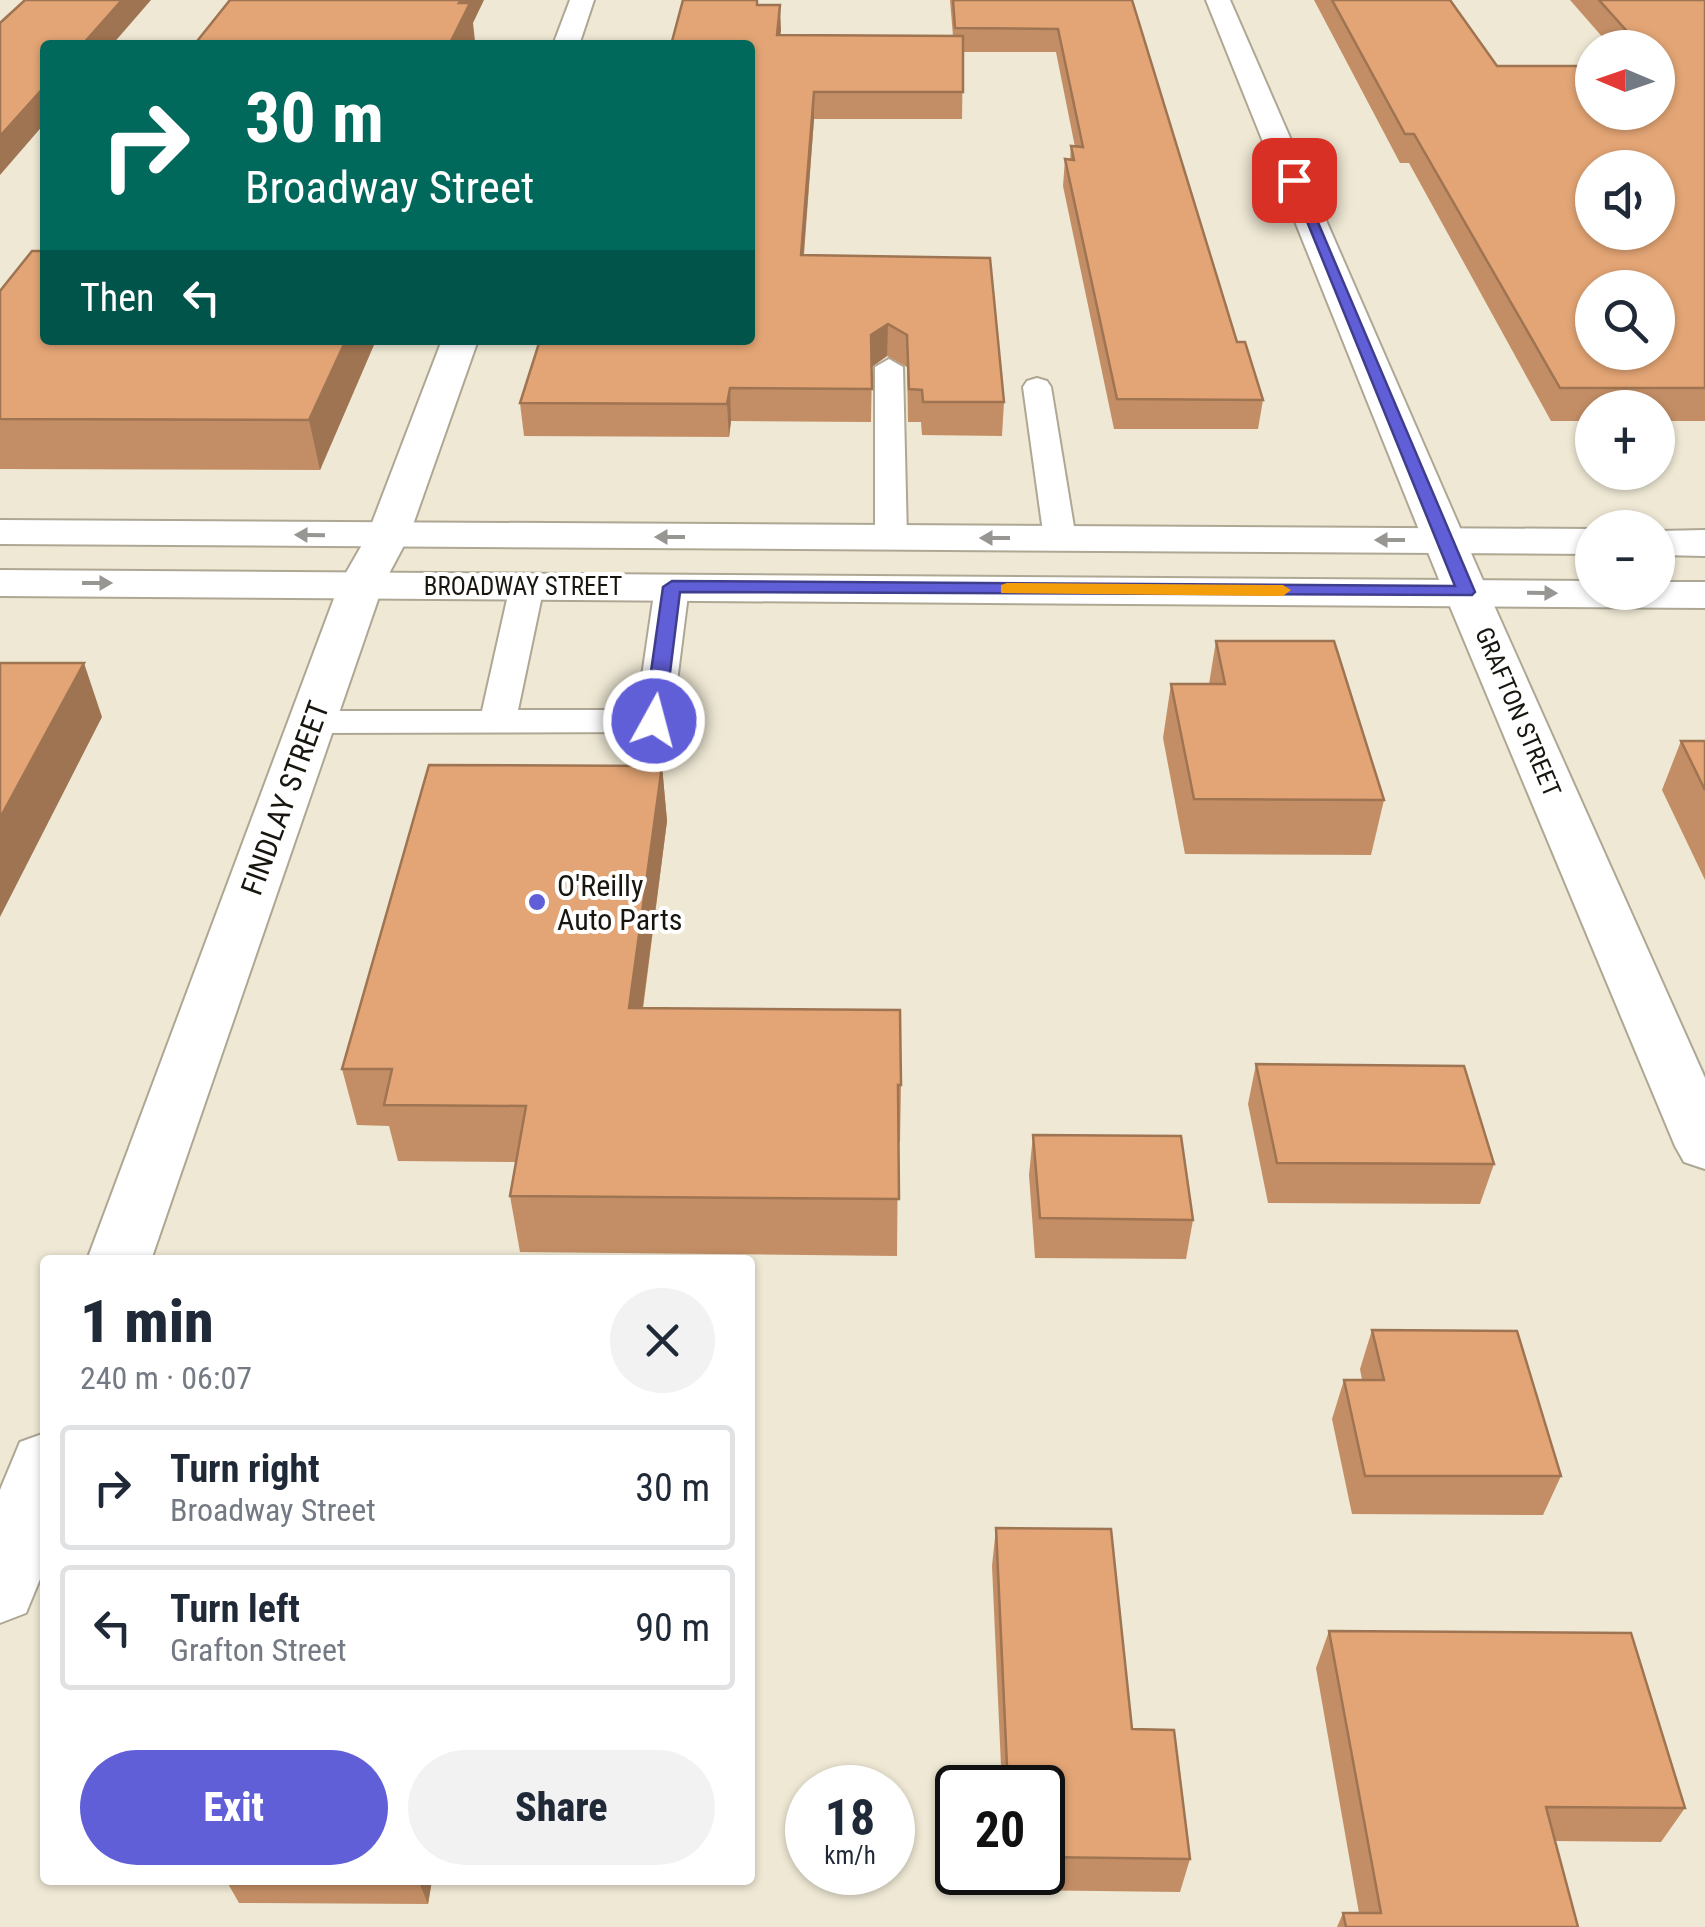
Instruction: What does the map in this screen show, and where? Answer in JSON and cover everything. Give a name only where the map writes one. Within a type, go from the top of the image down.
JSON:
[{"type":"street","points":[[568,40],[582,0]]},
{"type":"street","name":"GRAFTON STREET","points":[[1218,0],[1466,592],[1705,1146]]},
{"type":"street","name":"FINDLAY STREET","points":[[120,1255],[361,585],[388,536],[458,345]]},
{"type":"street","name":"BROADWAY STREET","points":[[0,532],[1575,542]]},
{"type":"street","points":[[1675,543],[1705,543]]},
{"type":"street","name":"BROADWAY STREET","points":[[0,582],[1705,595]]},
{"type":"street","points":[[0,1590],[40,1478]]},
{"type":"lane","points":[[889,367],[891,538]]},
{"type":"lane","points":[[1037,387],[1060,538]]},
{"type":"lane","points":[[498,721],[527,586]]},
{"type":"lane","points":[[312,722],[654,721],[672,587]]},
{"type":"building","points":[[25,0],[122,0],[86,40],[40,40],[40,92],[0,136],[0,23]]},
{"type":"building","points":[[230,0],[470,3],[452,40],[198,40]]},
{"type":"building","points":[[683,0],[757,0],[757,5],[780,5],[777,35],[963,36],[963,92],[814,92],[801,255],[990,258],[1004,402],[923,402],[922,390],[909,389],[907,335],[888,324],[871,335],[872,389],[730,388],[727,404],[520,403],[538,345],[755,345],[755,40],[672,40]]},
{"type":"building","points":[[953,0],[1132,0],[1237,342],[1245,342],[1263,400],[1117,399],[1065,159],[1074,160],[1071,146],[1083,147],[1058,29],[955,28]]},
{"type":"building","points":[[1332,0],[1450,0],[1497,66],[1575,66],[1575,130],[1675,130],[1675,30],[1626,30],[1599,0],[1705,0],[1705,388],[1560,388],[1414,134],[1405,134]]},
{"type":"building","points":[[32,251],[40,251],[40,345],[344,345],[309,420],[0,419],[0,291]]},
{"type":"building","points":[[1216,641],[1334,641],[1384,800],[1194,799],[1171,684],[1225,684]]},
{"type":"building","points":[[0,663],[84,663],[0,818]]},
{"type":"building","points":[[1681,741],[1705,741],[1705,790]]},
{"type":"building","points":[[429,765],[662,766],[629,1008],[900,1010],[899,1199],[510,1196],[526,1106],[384,1105],[392,1069],[342,1069]]},
{"type":"building","points":[[1256,1064],[1464,1066],[1494,1164],[1277,1163]]},
{"type":"building","points":[[1033,1135],[1181,1136],[1193,1220],[1040,1218]]},
{"type":"building","points":[[1372,1330],[1517,1331],[1561,1476],[1365,1476],[1344,1380],[1384,1380]]},
{"type":"building","points":[[996,1528],[1111,1529],[1132,1729],[1174,1730],[1190,1859],[1065,1857],[1065,1765],[1007,1765]]},
{"type":"building","points":[[1329,1631],[1631,1633],[1685,1808],[1546,1807],[1578,1927],[1346,1927],[1343,1913],[1381,1913]]},
{"type":"slow traffic","points":[[1007,589],[1283,590]]},
{"type":"place","name":"O'Reilly Auto Parts","points":[[537,902]]},
{"type":"route","points":[[654,721],[672,587],[1466,592],[1294,180]]}]
